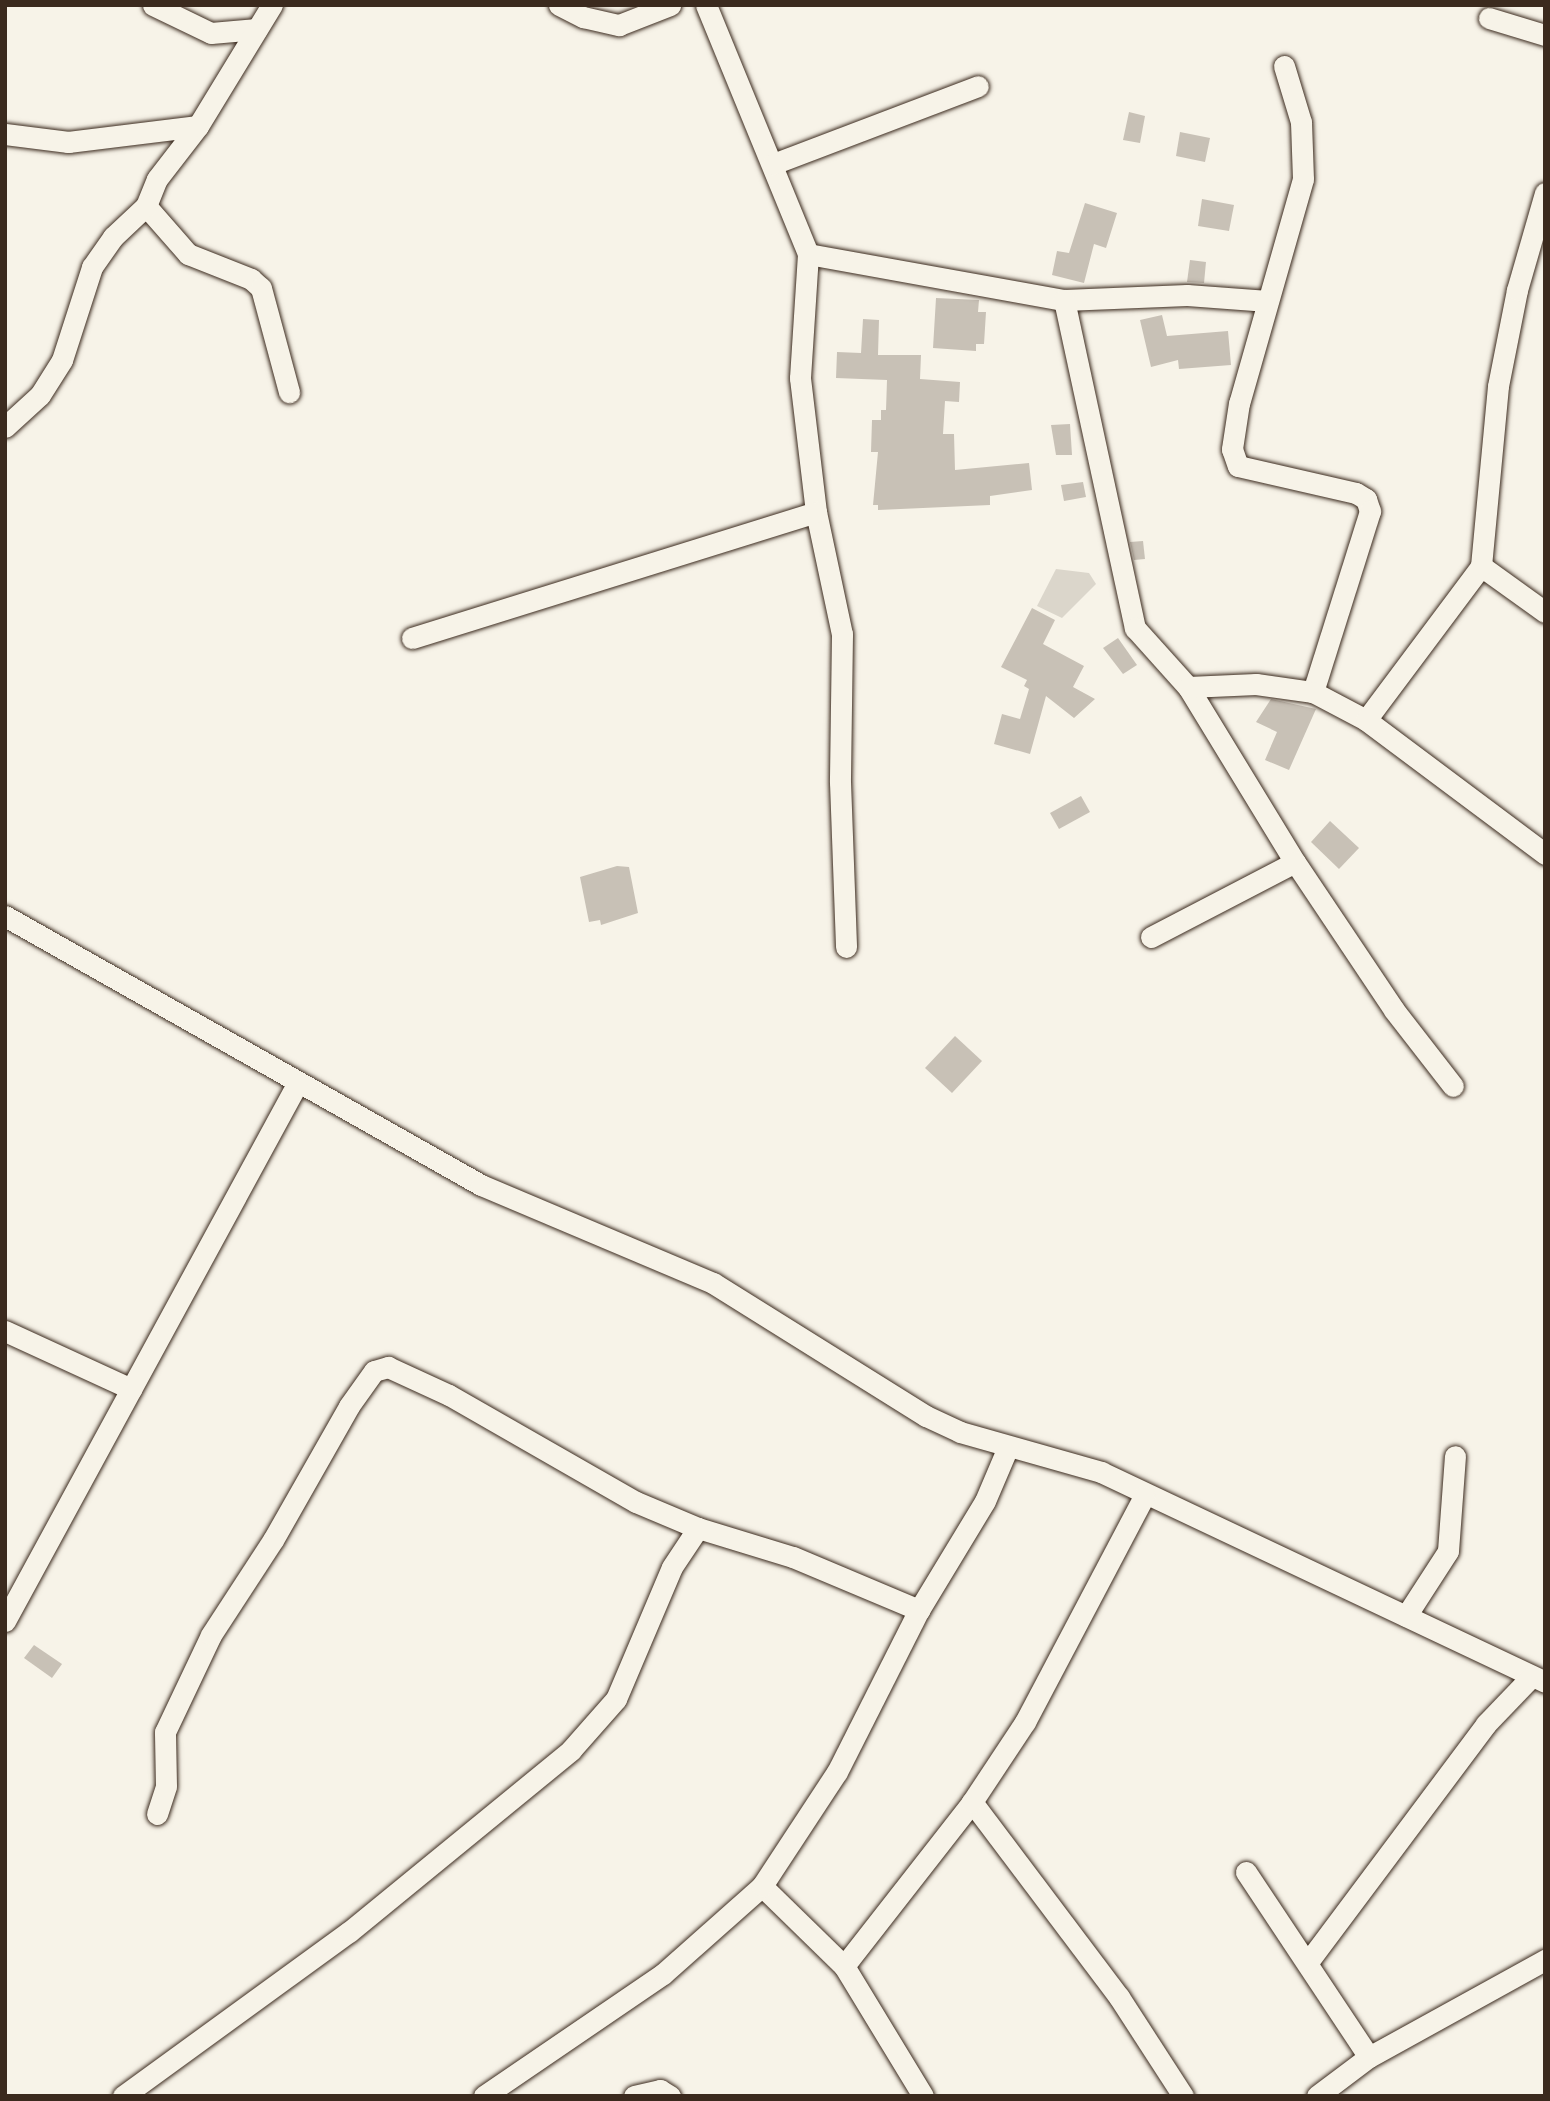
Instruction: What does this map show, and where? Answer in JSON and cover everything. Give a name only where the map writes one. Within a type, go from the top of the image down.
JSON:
[{"type":"street","points":[[153,5],[211,33],[257,29]]},
{"type":"street","points":[[5,427],[40,395],[62,360],[92,267],[113,237],[146,206],[157,179],[198,126],[272,5]]},
{"type":"street","points":[[559,5],[583,17],[618,25],[670,5]]},
{"type":"street","points":[[706,5],[808,254],[800,378],[816,512],[842,634],[839,782],[846,947]]},
{"type":"street","points":[[1489,18],[1545,35]]},
{"type":"street","points":[[1284,66],[1301,122],[1303,179],[1239,403],[1234,460],[1238,466],[1356,493],[1366,499],[1370,511],[1313,692]]},
{"type":"street","points":[[773,164],[978,86]]},
{"type":"street","points":[[5,134],[68,142],[198,126]]},
{"type":"street","points":[[1366,720],[1480,566],[1498,386],[1517,290],[1545,193]]},
{"type":"street","points":[[146,206],[188,254],[251,279],[261,288],[289,392]]},
{"type":"street","points":[[808,254],[1064,300],[1187,296],[1268,301]]},
{"type":"street","points":[[1064,300],[1129,617],[1143,640],[1188,687],[1294,862],[1394,1010],[1452,1086]]},
{"type":"street","points":[[412,638],[816,512]]},
{"type":"street","points":[[1480,566],[1545,612]]},
{"type":"street","points":[[1188,687],[1255,684],[1313,692],[1366,720],[1545,855]]},
{"type":"street","points":[[1151,937],[1294,862]]},
{"type":"street","points":[[5,916],[297,1084],[481,1185],[713,1283],[926,1416],[1008,1447],[1101,1472],[1144,1496],[1538,1679],[1486,1724],[1308,1962]]},
{"type":"street","points":[[5,1621],[297,1084]]},
{"type":"street","points":[[5,1331],[131,1389]]},
{"type":"street","points":[[157,1814],[166,1786],[165,1732],[172,1710],[211,1635],[374,1371],[388,1367],[402,1371],[636,1502],[698,1528],[793,1558],[919,1610]]},
{"type":"street","points":[[484,2096],[663,1974],[762,1886],[837,1772],[919,1610],[985,1501],[1008,1447]]},
{"type":"street","points":[[1406,1616],[1448,1551],[1455,1456]]},
{"type":"street","points":[[844,1966],[972,1802],[1064,1653],[1144,1496]]},
{"type":"street","points":[[123,2096],[349,1932],[570,1750],[616,1699],[672,1567],[698,1528]]},
{"type":"street","points":[[972,1802],[1119,1997],[1183,2096]]},
{"type":"street","points":[[1246,1872],[1369,2057]]},
{"type":"street","points":[[762,1886],[844,1966],[923,2096]]},
{"type":"street","points":[[1317,2096],[1369,2057],[1545,1960]]},
{"type":"street","points":[[634,2096],[660,2090],[670,2096]]},
{"type":"shaded area","points":[[1056,569],[1089,573],[1096,584],[1062,618],[1037,606]]},
{"type":"building","points":[[1129,112],[1145,116],[1140,143],[1123,140]]},
{"type":"building","points":[[1180,132],[1210,138],[1205,162],[1176,156]]},
{"type":"building","points":[[1202,199],[1234,205],[1229,231],[1198,226]]},
{"type":"building","points":[[1085,203],[1117,213],[1106,248],[1094,244],[1084,283],[1052,275],[1057,251],[1069,253]]},
{"type":"building","points":[[1190,260],[1206,262],[1204,283],[1187,282]]},
{"type":"building","points":[[936,298],[979,300],[978,312],[986,312],[984,344],[976,344],[976,351],[933,348]]},
{"type":"building","points":[[1162,315],[1167,336],[1228,331],[1231,365],[1179,369],[1178,360],[1151,367],[1140,320]]},
{"type":"building","points":[[863,319],[879,320],[878,355],[921,355],[920,379],[960,382],[959,402],[945,401],[943,434],[954,434],[955,470],[1029,463],[1032,490],[990,496],[990,505],[878,510],[878,505],[873,505],[878,452],[871,452],[872,420],[881,420],[881,410],[886,410],[887,380],[836,378],[837,352],[861,353]]},
{"type":"building","points":[[1070,424],[1072,455],[1056,455],[1051,425]]},
{"type":"building","points":[[1083,482],[1086,497],[1064,501],[1061,485]]},
{"type":"building","points":[[1143,541],[1145,559],[1134,560],[1130,542]]},
{"type":"building","points":[[1032,608],[1055,620],[1043,644],[1084,666],[1073,687],[1095,699],[1074,718],[1046,696],[1030,754],[994,744],[1002,714],[1020,719],[1029,689],[1024,686],[1027,680],[1001,667]]},
{"type":"building","points":[[1118,638],[1137,665],[1123,674],[1103,648]]},
{"type":"building","points":[[1271,699],[1316,709],[1289,770],[1265,760],[1277,732],[1256,722]]},
{"type":"building","points":[[1081,796],[1090,812],[1059,829],[1050,813]]},
{"type":"building","points":[[1330,821],[1359,848],[1339,869],[1311,842]]},
{"type":"building","points":[[617,866],[629,867],[638,913],[601,925],[600,920],[589,922],[580,877]]},
{"type":"building","points":[[955,1036],[982,1061],[952,1093],[925,1068]]},
{"type":"building","points":[[34,1645],[62,1664],[52,1678],[24,1658]]}]
